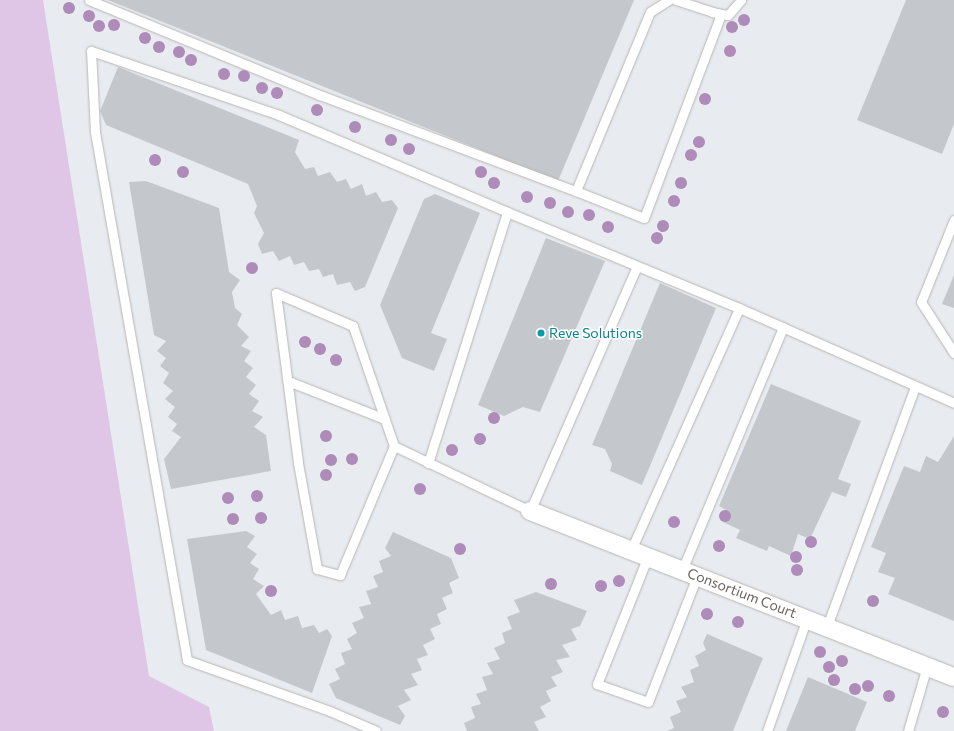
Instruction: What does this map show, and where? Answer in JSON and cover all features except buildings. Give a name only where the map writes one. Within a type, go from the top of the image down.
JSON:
[{"type":"street","name":"Consortium Court","points":[[530,511],[807,618],[954,677]]},
{"type":"lane","points":[[90,0],[320,95],[644,218],[721,14]]},
{"type":"lane","points":[[576,191],[650,12],[669,0]]},
{"type":"lane","points":[[676,0],[728,15],[741,0]]},
{"type":"lane","points":[[376,731],[330,712],[187,660],[95,132],[91,51],[279,115],[507,212],[739,308],[914,387],[954,403]]},
{"type":"lane","points":[[428,463],[507,212]]},
{"type":"lane","points":[[954,220],[921,302],[954,353]]},
{"type":"lane","points":[[394,446],[530,511],[637,266]]},
{"type":"lane","points":[[276,293],[353,326],[394,446],[340,575],[317,569],[298,462],[288,381],[276,293]]},
{"type":"lane","points":[[632,550],[739,308]]},
{"type":"lane","points":[[648,556],[597,684],[648,702],[690,573],[783,327]]},
{"type":"lane","points":[[288,381],[385,419]]},
{"type":"lane","points":[[827,626],[914,387]]},
{"type":"lane","points":[[767,731],[807,618]]},
{"type":"lane","points":[[908,731],[927,666]]},
{"type":"shaded area","points":[[0,0],[43,0],[149,676],[209,707],[214,731],[0,731]]},
{"type":"place","name":"Reve Solutions","points":[[541,333]]}]
